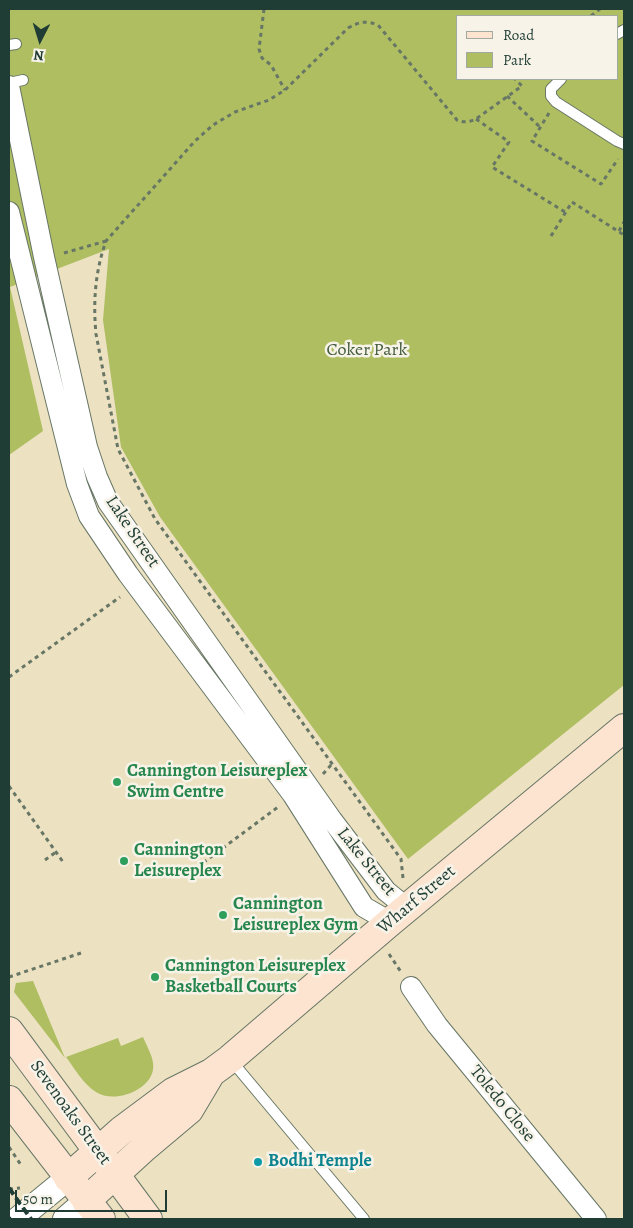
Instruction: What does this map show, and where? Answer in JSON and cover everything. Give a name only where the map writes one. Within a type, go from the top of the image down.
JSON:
[{"type":"main road","name":"Wharf Street","points":[[68,1178],[98,1150],[173,1092],[221,1066],[624,728]]},
{"type":"main road","name":"Sevenoaks Street","points":[[9,1031],[148,1219]]},
{"type":"main road","name":"Wharf Street","points":[[94,1210],[115,1174],[190,1110],[221,1066]]},
{"type":"main road","points":[[9,1100],[94,1210]]},
{"type":"street","name":"Lake Street","points":[[13,83],[44,257],[87,447],[108,502],[332,820],[386,891],[399,915]]},
{"type":"street","name":"Lake Street","points":[[9,212],[78,484],[89,516],[128,574],[293,795],[364,907],[399,915]]},
{"type":"street","name":"Toledo Close","points":[[411,987],[437,1025],[596,1219]]},
{"type":"street","name":"Wharf Street","points":[[18,1219],[68,1178]]},
{"type":"street","name":"Wharf Street","points":[[65,1219],[94,1210]]},
{"type":"lane","points":[[560,80],[551,89],[551,96],[556,102],[624,144]]},
{"type":"lane","points":[[221,1066],[364,1219]]},
{"type":"path","points":[[264,9],[259,48],[262,58],[271,65],[285,90]]},
{"type":"path","points":[[403,878],[401,859],[155,520],[118,449],[96,334],[94,316],[95,287],[99,262],[106,241],[195,142],[212,125],[235,112],[269,100],[285,90],[348,28],[358,23],[368,21],[378,25],[457,120],[463,122],[476,119],[522,86],[516,80]]},
{"type":"path","points":[[507,96],[540,128]]},
{"type":"path","points":[[556,102],[532,141],[601,184],[618,159]]},
{"type":"path","points":[[476,119],[510,142],[492,167],[565,212]]},
{"type":"path","points":[[551,236],[572,202],[624,235]]},
{"type":"path","points":[[619,231],[624,222]]},
{"type":"path","points":[[9,677],[124,594]]},
{"type":"path","points":[[9,786],[63,862]]},
{"type":"path","points":[[184,877],[278,806]]},
{"type":"path","points":[[45,860],[56,852]]},
{"type":"path","points":[[9,977],[80,952]]},
{"type":"path","points":[[9,1147],[21,1165]]},
{"type":"path","points":[[9,1189],[23,1188]]},
{"type":"green space","name":"Coker Park","points":[[9,9],[624,9],[624,685],[408,859],[160,517],[121,447],[103,320],[109,249],[10,287],[43,431],[9,455]]},
{"type":"green space","points":[[33,981],[65,1058],[14,992],[16,983]]},
{"type":"green space","points":[[143,1037],[152,1057],[153,1070],[145,1084],[121,1096],[103,1095],[91,1089],[66,1057],[118,1038],[121,1046]]},
{"type":"railway","points":[[9,1188],[31,1219]]},
{"type":"place","name":"Cannington Leisureplex Swim Centre","points":[[117,782]]},
{"type":"place","name":"Cannington Leisureplex","points":[[124,861]]},
{"type":"place","name":"Cannington Leisureplex Gym","points":[[223,915]]},
{"type":"place","name":"Cannington Leisureplex Basketball Courts","points":[[155,977]]},
{"type":"place","name":"Bodhi Temple","points":[[258,1162]]}]
